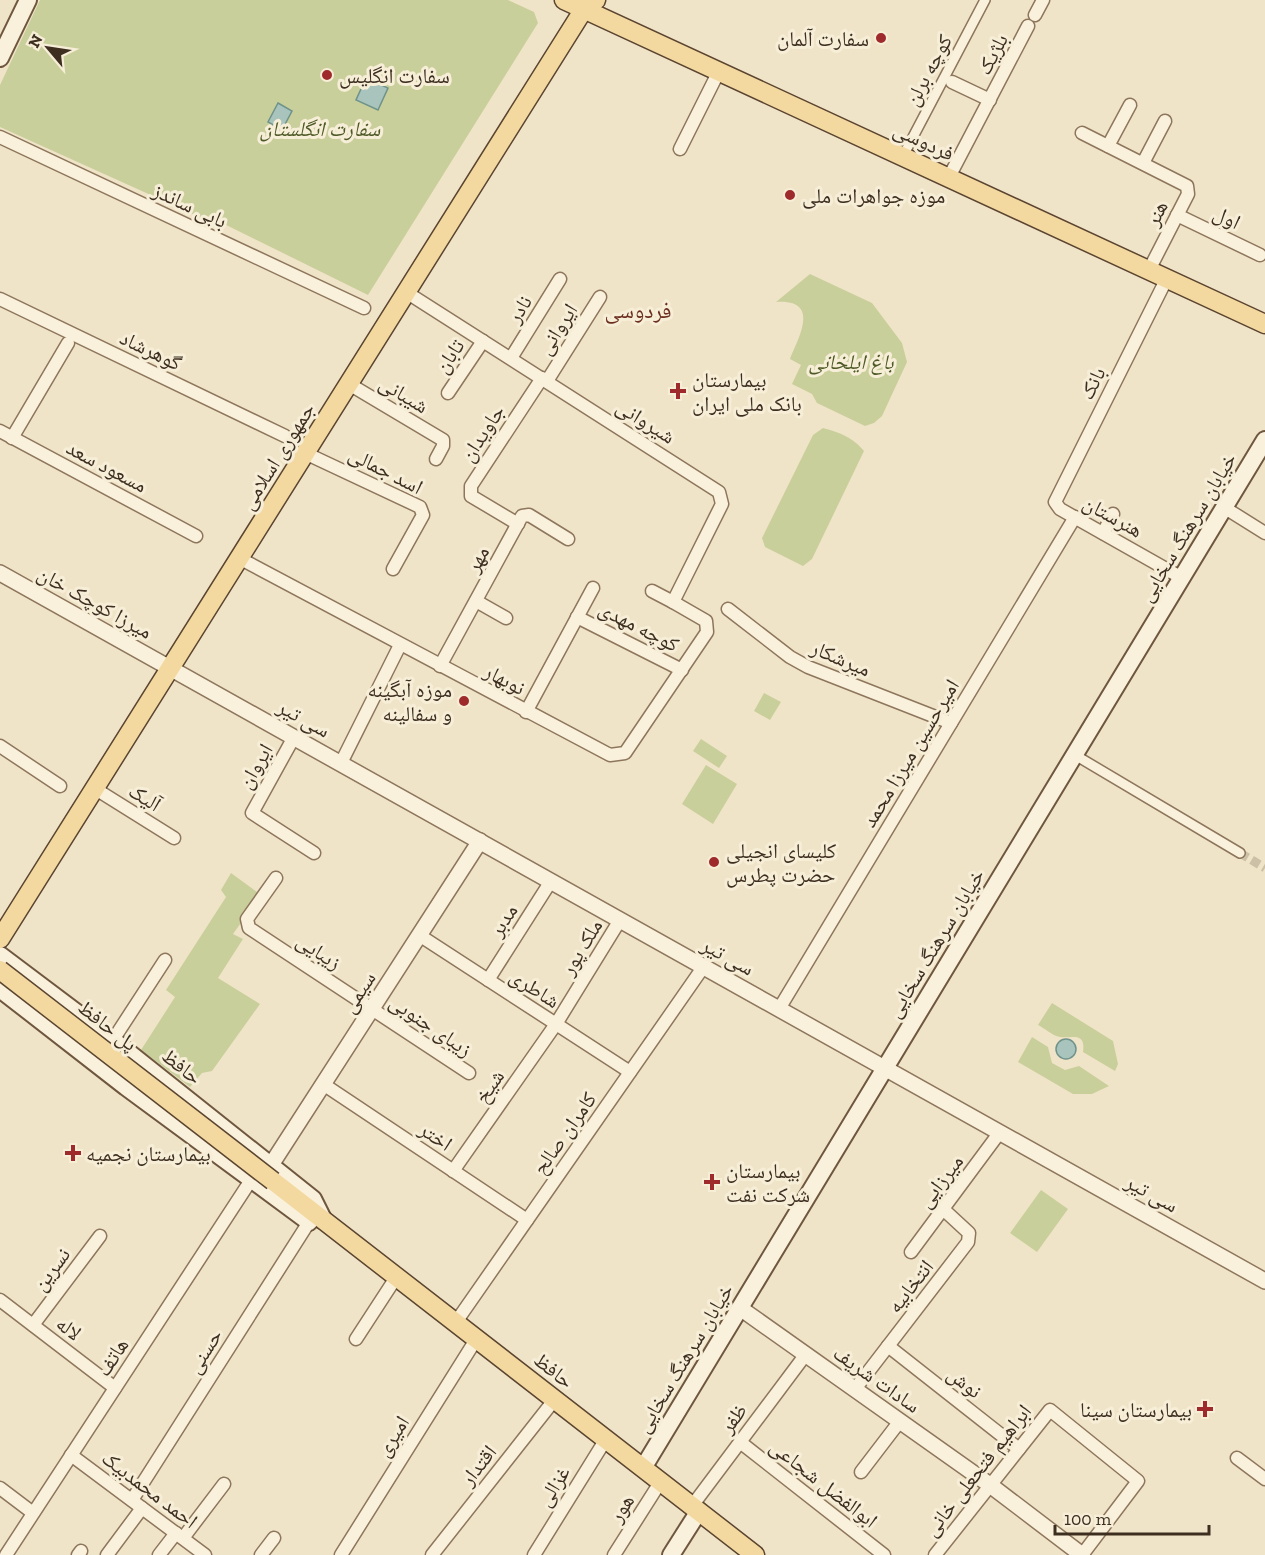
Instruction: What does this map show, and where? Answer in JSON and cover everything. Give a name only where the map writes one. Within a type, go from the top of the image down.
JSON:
[{"type":"main road","points":[[0,58],[28,0]]},
{"type":"main road","name":"فردوسی","points":[[564,0],[590,4],[719,71],[1265,324]]},
{"type":"main road","name":"جمهوری اسلامی","points":[[0,939],[406,292],[590,4]]},
{"type":"main road","name":"خیابان سرهنگ سخایی","points":[[644,1468],[1265,440]]},
{"type":"main road","name":"حافظ","points":[[0,955],[113,1040],[272,1173],[316,1220]]},
{"type":"main road","name":"پل حافظ","points":[[0,970],[272,1173]]},
{"type":"main road","name":"حافظ","points":[[0,989],[251,1180],[316,1220],[397,1276],[755,1555]]},
{"type":"main road","points":[[34,1016],[52,995]]},
{"type":"main road","points":[[671,1555],[696,1508]]},
{"type":"street","name":"کوچه برلن","points":[[903,156],[985,0]]},
{"type":"street","name":"بلژیک","points":[[949,177],[1043,0]]},
{"type":"street","points":[[680,149],[719,71]]},
{"type":"street","name":"بلژیک","points":[[952,82],[995,94]]},
{"type":"street","points":[[1108,146],[1130,105]]},
{"type":"street","points":[[1143,163],[1165,121]]},
{"type":"street","name":"هنر","points":[[1082,134],[1187,186],[1188,194],[1149,270]]},
{"type":"street","name":"بابی ساندز","points":[[0,137],[364,308]]},
{"type":"street","name":"اول","points":[[1177,215],[1260,255]]},
{"type":"street","name":"بانک","points":[[1057,506],[1056,496],[1167,278]]},
{"type":"street","name":"نادر","points":[[511,358],[560,279]]},
{"type":"street","name":"شیروانی","points":[[406,292],[715,488],[721,496],[722,504],[673,602]]},
{"type":"street","name":"ایروانی","points":[[544,380],[600,297]]},
{"type":"street","name":"گوهرشاد","points":[[0,299],[285,436]]},
{"type":"street","name":"تابان","points":[[448,393],[483,340]]},
{"type":"street","points":[[12,438],[68,343]]},
{"type":"street","name":"جاویدان","points":[[518,524],[471,496],[471,486],[544,380]]},
{"type":"street","name":"شیبانی","points":[[349,384],[440,438],[444,443],[436,459]]},
{"type":"street","name":"مسعود سعد","points":[[0,431],[196,536]]},
{"type":"street","name":"اسد جمالی","points":[[305,453],[420,507],[423,515],[393,569]]},
{"type":"street","name":"هنرستان","points":[[1057,506],[1182,578]]},
{"type":"street","points":[[1225,508],[1265,532]]},
{"type":"street","points":[[1103,533],[1113,514]]},
{"type":"street","points":[[518,524],[522,516],[530,515],[568,539]]},
{"type":"street","name":"امیرحسین میرزا محمد","points":[[779,1009],[1075,517]]},
{"type":"street","name":"مهر","points":[[440,666],[518,524]]},
{"type":"street","name":"نوبهار","points":[[239,558],[603,753],[621,755],[625,753],[707,632],[706,621],[673,602]]},
{"type":"street","name":"میرزا کوچک خان","points":[[0,573],[170,668]]},
{"type":"street","points":[[525,712],[593,588]]},
{"type":"street","points":[[652,591],[673,602]]},
{"type":"street","points":[[476,601],[506,618]]},
{"type":"street","name":"میرشکار","points":[[728,609],[790,657],[808,667],[951,723]]},
{"type":"street","name":"کوچه مهدی","points":[[577,617],[682,670]]},
{"type":"street","points":[[340,763],[400,645]]},
{"type":"street","name":"سی تیر","points":[[170,668],[1265,1281]]},
{"type":"street","name":"ایروان","points":[[294,737],[252,813],[314,853]]},
{"type":"street","points":[[0,746],[60,786]]},
{"type":"street","points":[[1075,755],[1240,853]]},
{"type":"street","name":"آلیک","points":[[94,788],[174,838]]},
{"type":"street","name":"سیمی","points":[[272,1173],[323,1084],[480,841]]},
{"type":"street","name":"زیبایی","points":[[276,878],[247,919],[249,928],[372,1009]]},
{"type":"street","name":"مدبر","points":[[488,980],[551,881]]},
{"type":"street","name":"ملک پور","points":[[556,1024],[620,920]]},
{"type":"street","name":"شاطری","points":[[419,935],[630,1072]]},
{"type":"street","points":[[113,1040],[165,960]]},
{"type":"street","name":"کامران صالح","points":[[456,1322],[704,966]]},
{"type":"street","name":"زیبای جنوبی","points":[[372,1009],[469,1073]]},
{"type":"street","name":"شیخ","points":[[453,1171],[556,1024]]},
{"type":"street","name":"اختر","points":[[323,1084],[527,1220]]},
{"type":"street","name":"میرزایی","points":[[910,1252],[1000,1132]]},
{"type":"street","name":"هاتف","points":[[6,1555],[251,1180]]},
{"type":"street","name":"انتخابیه","points":[[855,1389],[968,1242],[969,1233],[942,1209]]},
{"type":"street","name":"حسنی","points":[[107,1555],[316,1220]]},
{"type":"street","name":"نسرین","points":[[33,1325],[100,1236]]},
{"type":"street","points":[[356,1339],[397,1276]]},
{"type":"street","name":"لاله","points":[[0,1300],[115,1388]]},
{"type":"street","name":"سادات شریف","points":[[740,1308],[990,1485],[1082,1555]]},
{"type":"street","name":"امیری","points":[[341,1555],[477,1338]]},
{"type":"street","name":"نوش","points":[[888,1346],[1019,1449]]},
{"type":"street","name":"ظفر","points":[[696,1508],[740,1442],[806,1354]]},
{"type":"street","name":"اقتدار","points":[[434,1552],[555,1399]]},
{"type":"street","name":"ابراهیم فتحعلی خانی","points":[[935,1555],[1050,1410],[1138,1482],[1082,1555]]},
{"type":"street","points":[[861,1472],[900,1421]]},
{"type":"street","name":"غزالی","points":[[534,1555],[606,1438]]},
{"type":"street","name":"ابوالفضل شجاعی","points":[[740,1442],[884,1555]]},
{"type":"street","name":"احمد محمدبیک","points":[[71,1455],[205,1555]]},
{"type":"street","points":[[1237,1458],[1265,1479]]},
{"type":"street","name":"هور","points":[[614,1555],[661,1481]]},
{"type":"street","points":[[159,1555],[224,1484]]},
{"type":"street","points":[[0,1488],[33,1513]]},
{"type":"street","points":[[261,1555],[274,1538]]},
{"type":"green space","name":"سفارت انگلستان","points":[[40,0],[508,0],[534,12],[538,23],[368,295],[212,218],[206,220],[0,127],[0,85]]},
{"type":"green space","name":"باغ ایلخانی","points":[[810,274],[872,303],[902,343],[907,362],[882,416],[874,423],[865,426],[817,403],[812,394],[792,384],[801,365],[790,359],[801,331],[803,313],[790,303],[776,302]]},
{"type":"green space","points":[[823,428],[846,436],[864,451],[812,559],[803,566],[765,547],[762,538],[813,435]]},
{"type":"green space","points":[[764,693],[781,702],[770,720],[754,711]]},
{"type":"green space","points":[[701,739],[727,756],[719,768],[693,751]]},
{"type":"green space","points":[[706,765],[737,784],[713,824],[682,804]]},
{"type":"green space","points":[[231,873],[261,895],[233,934],[243,939],[218,978],[260,1004],[212,1071],[202,1073],[190,1087],[141,1050],[175,997],[166,990],[226,897],[221,890]]},
{"type":"green space","points":[[1052,1003],[1113,1041],[1118,1064],[1115,1071],[1083,1052],[1082,1041],[1077,1037],[1057,1036],[1038,1025]]},
{"type":"green space","points":[[1032,1037],[1048,1047],[1052,1063],[1065,1070],[1079,1066],[1109,1086],[1092,1094],[1073,1094],[1018,1062]]},
{"type":"green space","points":[[1041,1190],[1068,1209],[1037,1252],[1010,1233]]},
{"type":"water","points":[[366,78],[388,88],[378,110],[356,100]]},
{"type":"water","points":[[278,103],[292,111],[282,130],[268,122]]},
{"type":"water","points":[[1062,1039],[1070,1039],[1076,1045],[1076,1053],[1070,1059],[1062,1059],[1056,1053],[1056,1045]]},
{"type":"tunnel","points":[[1240,853],[1265,868]]},
{"type":"place","name":"سفارت آلمان","points":[[881,38]]},
{"type":"place","name":"سفارت انگلیس","points":[[327,75]]},
{"type":"place","name":"موزه جواهرات ملی","points":[[790,195]]},
{"type":"place","name":"بیمارستان بانک ملی ایران","points":[[678,391]]},
{"type":"place","name":"موزه آبگینه و سفالینه","points":[[464,701]]},
{"type":"place","name":"کلیسای انجیلی حضرت پطرس","points":[[714,862]]},
{"type":"place","name":"بیمارستان نجمیه","points":[[73,1153]]},
{"type":"place","name":"بیمارستان شرکت نفت","points":[[712,1182]]},
{"type":"place","name":"بیمارستان سینا","points":[[1205,1409]]},
{"type":"district","name":"فردوسی","points":[[638,310]]}]
